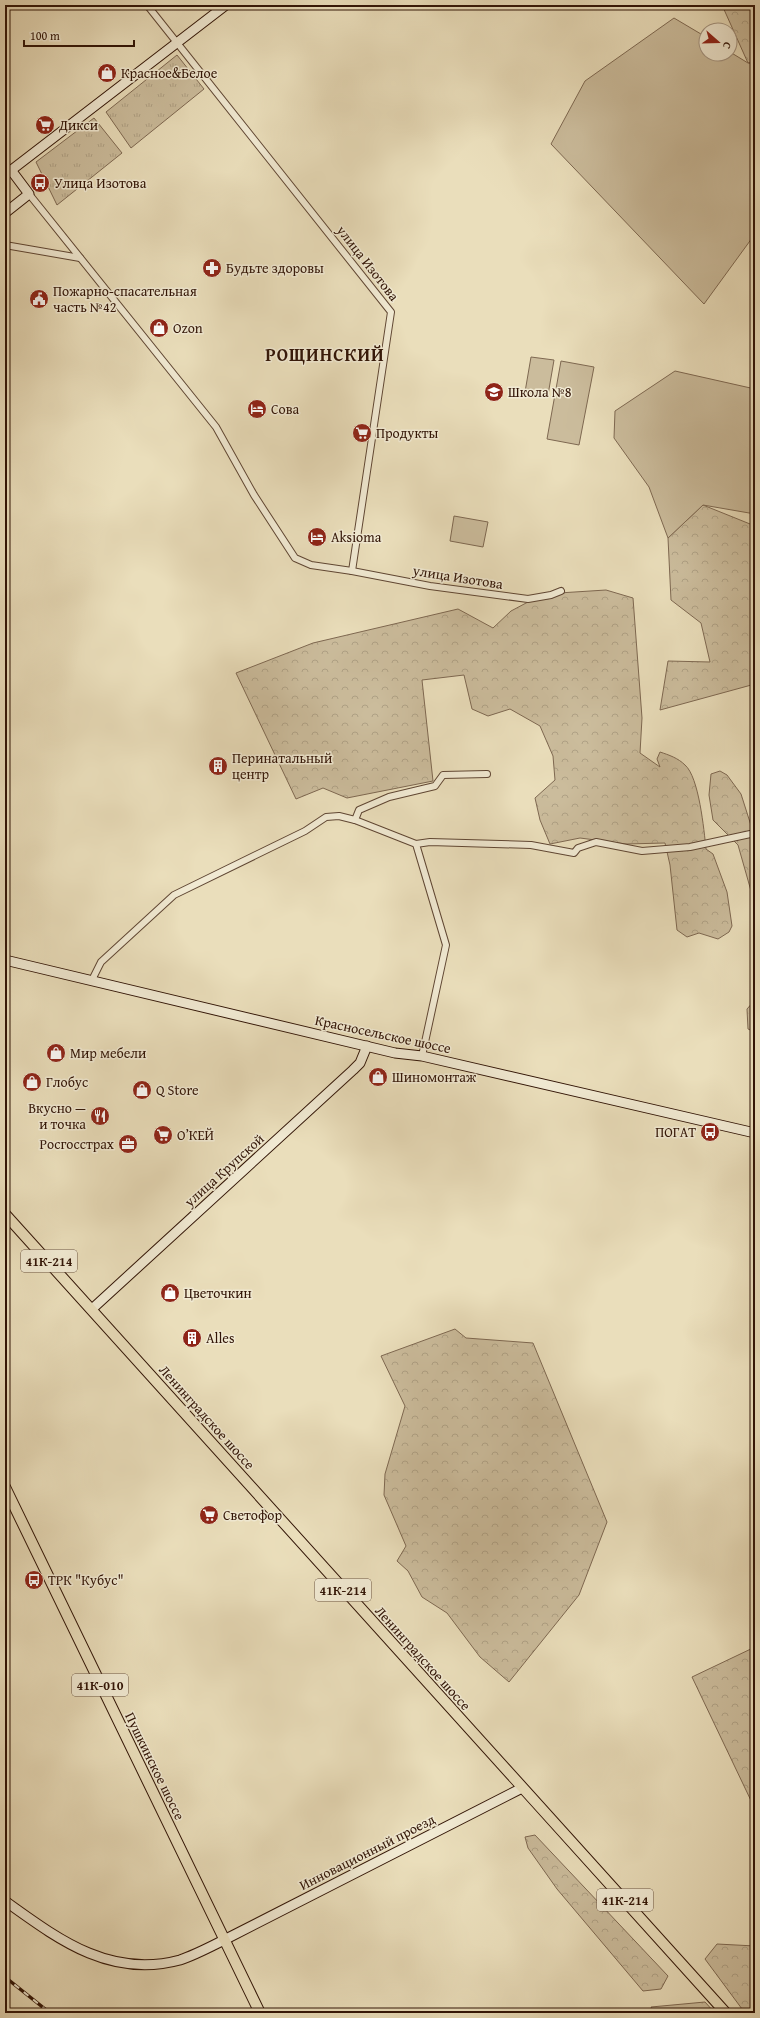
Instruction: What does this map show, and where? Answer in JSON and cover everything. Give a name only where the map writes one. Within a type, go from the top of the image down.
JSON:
[{"type":"main road","name":"Ленинградское шоссе","points":[[5,1214],[726,2013]]},
{"type":"main road","name":"Пушкинское шоссе","points":[[5,1487],[260,2013]]},
{"type":"street","name":"улица Изотова","points":[[147,5],[391,312],[352,571]]},
{"type":"street","points":[[5,213],[29,194],[8,173],[226,5]]},
{"type":"street","name":"улица Изотова","points":[[29,194],[216,427],[254,496],[295,558],[311,566],[352,571],[430,586],[528,599],[551,595],[561,590]]},
{"type":"street","points":[[5,245],[80,258]]},
{"type":"street","points":[[355,820],[359,810],[389,797],[435,786],[443,775],[487,774]]},
{"type":"street","points":[[92,980],[101,962],[174,895],[306,831],[326,818],[339,816],[355,820],[416,844],[430,842],[531,845],[574,853],[578,848],[596,842],[642,851],[690,847],[755,833]]},
{"type":"street","points":[[416,844],[446,945],[422,1056]]},
{"type":"street","name":"Красносельское шоссе","points":[[5,960],[395,1053],[422,1056],[755,1133]]},
{"type":"street","name":"улица Крупской","points":[[92,1309],[353,1070],[360,1063],[367,1046]]},
{"type":"street","name":"Инновационный проезд","points":[[5,1900],[58,1939],[78,1950],[125,1964],[150,1965],[179,1960],[224,1940],[522,1788]]},
{"type":"green space","points":[[722,5],[755,5],[755,62],[748,63],[738,41],[738,22],[730,22]]},
{"type":"green space","points":[[674,18],[698,32],[698,62],[738,62],[738,57],[748,63],[755,64],[755,234],[704,304],[551,144],[585,81]]},
{"type":"green space","points":[[177,55],[204,89],[131,148],[106,112]]},
{"type":"green space","points":[[94,118],[122,153],[57,205],[36,162]]},
{"type":"green space","points":[[531,357],[554,360],[548,395],[525,392]]},
{"type":"green space","points":[[561,361],[594,367],[579,445],[547,439]]},
{"type":"green space","points":[[675,371],[755,389],[755,514],[703,505],[668,538],[649,487],[614,438],[615,411]]},
{"type":"green space","points":[[703,505],[755,526],[755,684],[660,710],[668,661],[710,662],[701,623],[671,600],[668,538]]},
{"type":"green space","points":[[454,516],[488,522],[483,547],[450,541]]},
{"type":"green space","points":[[606,590],[633,598],[642,718],[640,753],[660,767],[657,759],[660,752],[679,760],[690,771],[694,781],[700,804],[706,849],[713,854],[727,892],[732,926],[729,932],[718,939],[699,933],[687,937],[677,930],[670,865],[665,843],[626,844],[580,838],[550,844],[540,820],[535,798],[555,780],[553,756],[540,726],[510,709],[488,716],[472,709],[464,675],[422,680],[433,781],[347,798],[323,788],[296,799],[236,673],[313,643],[458,609],[493,628],[511,611],[543,594]]},
{"type":"green space","points":[[720,771],[727,775],[741,794],[755,838],[755,905],[738,845],[713,820],[709,795],[711,774]]},
{"type":"green space","points":[[755,1000],[755,1032],[748,1029],[747,1009]]},
{"type":"green space","points":[[455,1329],[466,1338],[533,1343],[607,1522],[579,1595],[509,1682],[480,1657],[447,1613],[422,1597],[408,1571],[397,1561],[406,1546],[384,1495],[385,1474],[405,1406],[381,1356]]},
{"type":"green space","points":[[755,1647],[755,1809],[692,1677]]},
{"type":"green space","points":[[535,1835],[668,1976],[661,1989],[643,1991],[557,1889],[528,1848],[525,1837]]},
{"type":"green space","points":[[717,1944],[755,1946],[755,2013],[745,2013],[705,1959]]},
{"type":"green space","points":[[705,2002],[715,2013],[654,2013],[651,2007]]},
{"type":"railway","points":[[5,1977],[50,2013]]},
{"type":"place","name":"Красное&Белое","points":[[107,73]]},
{"type":"place","name":"Дикси","points":[[45,125]]},
{"type":"place","name":"Улица Изотова","points":[[40,183]]},
{"type":"place","name":"Будьте здоровы","points":[[212,268]]},
{"type":"place","name":"Пожарно-спасательная часть №42","points":[[39,299]]},
{"type":"place","name":"Ozon","points":[[159,328]]},
{"type":"place","name":"Школа №8","points":[[494,392]]},
{"type":"place","name":"Сова","points":[[257,409]]},
{"type":"place","name":"Продукты","points":[[362,433]]},
{"type":"place","name":"Aksioma","points":[[317,537]]},
{"type":"place","name":"Перинатальный центр","points":[[218,766]]},
{"type":"place","name":"Мир мебели","points":[[56,1053]]},
{"type":"place","name":"Шиномонтаж","points":[[378,1077]]},
{"type":"place","name":"Глобус","points":[[32,1082]]},
{"type":"place","name":"Q Store","points":[[142,1090]]},
{"type":"place","name":"Вкусно — и точка","points":[[100,1116]]},
{"type":"place","name":"ПОГАТ","points":[[710,1132]]},
{"type":"place","name":"О’КЕЙ","points":[[163,1135]]},
{"type":"place","name":"Росгосстрах","points":[[128,1144]]},
{"type":"place","name":"Цветочкин","points":[[170,1293]]},
{"type":"place","name":"Alles","points":[[192,1338]]},
{"type":"place","name":"Светофор","points":[[209,1515]]},
{"type":"place","name":"ТРК \"Кубус\"","points":[[34,1580]]},
{"type":"district","name":"РОЩИНСКИЙ","points":[[325,354]]}]
